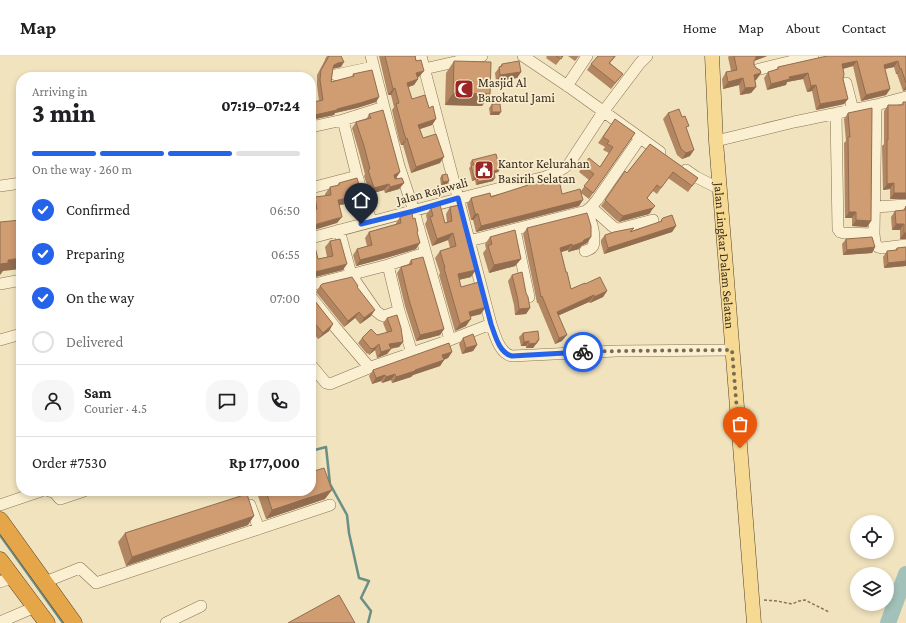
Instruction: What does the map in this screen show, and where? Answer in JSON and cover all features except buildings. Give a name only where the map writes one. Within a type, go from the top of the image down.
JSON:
[{"type":"highway","points":[[0,520],[74,623]]},
{"type":"highway","points":[[3,570],[35,607],[46,623]]},
{"type":"main road","name":"Jalan Lingkar Dalam Selatan","points":[[712,56],[716,141],[754,623]]},
{"type":"street","points":[[421,56],[491,324],[498,342],[504,352],[512,356],[616,351],[732,350]]},
{"type":"street","points":[[424,69],[482,56]]},
{"type":"street","points":[[523,56],[696,177],[720,189]]},
{"type":"street","points":[[567,86],[587,56]]},
{"type":"street","name":"Jalan Rajawali","points":[[316,237],[458,198],[545,177],[563,169],[569,164],[603,112],[647,56]]},
{"type":"street","points":[[756,70],[813,56]]},
{"type":"street","points":[[336,75],[372,62],[399,166],[414,211],[450,340]]},
{"type":"street","points":[[846,83],[853,110]]},
{"type":"street","points":[[716,141],[906,97]]},
{"type":"street","points":[[876,105],[875,243],[878,247],[882,248],[906,245]]},
{"type":"street","points":[[316,127],[384,107]]},
{"type":"street","points":[[836,113],[838,229],[844,234],[874,234]]},
{"type":"street","points":[[343,120],[357,176],[371,221]]},
{"type":"street","points":[[469,241],[515,230],[588,209],[597,200],[640,138]]},
{"type":"street","points":[[316,187],[357,176]]},
{"type":"street","points":[[0,186],[16,184]]},
{"type":"street","points":[[875,207],[906,205]]},
{"type":"street","points":[[588,209],[615,228],[619,229],[653,220]]},
{"type":"street","points":[[585,251],[592,248],[594,236],[592,221],[588,209]]},
{"type":"street","points":[[339,230],[351,274],[378,313],[381,315],[386,315],[399,311]]},
{"type":"street","points":[[515,230],[529,297]]},
{"type":"street","points":[[316,283],[388,265],[425,253]]},
{"type":"street","points":[[388,265],[399,311],[412,353]]},
{"type":"street","points":[[0,284],[16,281]]},
{"type":"street","points":[[316,303],[369,367]]},
{"type":"street","points":[[316,371],[328,384],[334,383],[369,367],[450,340],[491,324]]},
{"type":"street","points":[[0,340],[16,335]]},
{"type":"street","points":[[0,505],[26,496]]},
{"type":"street","points":[[57,496],[60,499],[69,496]]},
{"type":"street","points":[[250,505],[259,528]]},
{"type":"street","points":[[45,582],[80,568],[96,583],[330,505]]},
{"type":"street","points":[[166,623],[201,606]]},
{"type":"street","points":[[0,622],[35,607]]},
{"type":"path","points":[[752,602],[767,600],[792,604],[805,600],[829,612]]},
{"type":"waterway","points":[[316,450],[326,447],[330,484],[347,515],[349,533],[359,578],[369,581],[361,598],[371,611],[368,623]]},
{"type":"waterway","points":[[0,535],[63,623]]},
{"type":"waterway","points":[[888,623],[906,574]]},
{"type":"way so far","points":[[583,352],[732,350],[740,448]]},
{"type":"place","name":"Masjid Al Barokatul Jami","points":[[464,89]]},
{"type":"place","name":"Kantor Kelurahan Basirih Selatan","points":[[484,170]]},
{"type":"route","points":[[361,224],[458,198],[491,324],[498,342],[504,352],[512,356],[583,352]]}]
